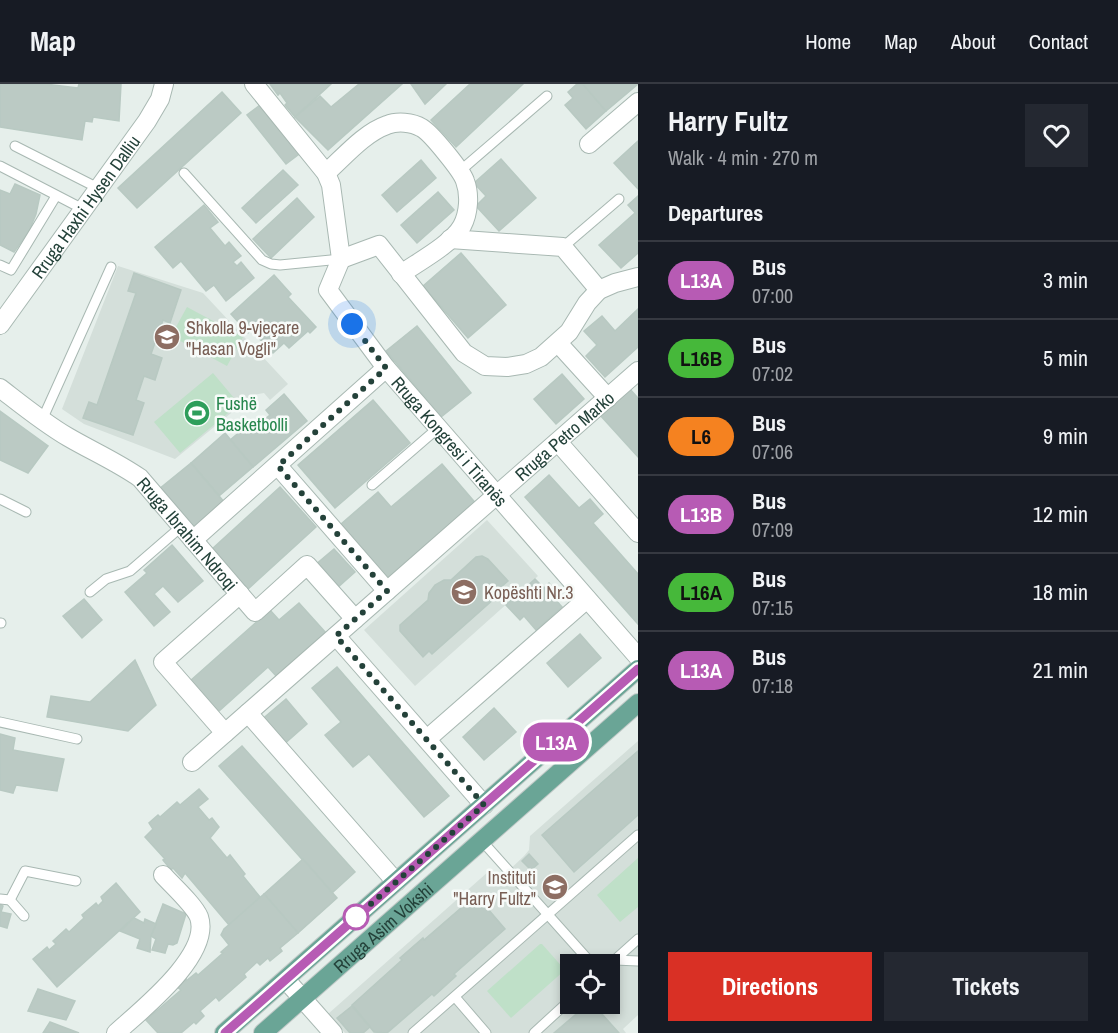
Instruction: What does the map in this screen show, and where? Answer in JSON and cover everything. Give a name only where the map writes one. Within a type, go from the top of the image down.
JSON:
[{"type":"main road","name":"Rruga Asim Vokshi","points":[[224,1033],[638,669]]},
{"type":"main road","name":"Rruga Asim Vokshi","points":[[263,1033],[638,703]]},
{"type":"street","name":"Rruga Haxhi Hysen Dalliu","points":[[0,325],[147,121],[160,99],[164,84]]},
{"type":"street","points":[[255,84],[326,173],[331,185],[341,259],[379,245],[464,353],[485,366],[507,367],[526,364],[541,357],[569,332],[587,303],[599,290],[638,277]]},
{"type":"street","points":[[589,144],[638,102]]},
{"type":"street","points":[[326,173],[372,132],[388,124],[409,123],[423,129],[460,171],[466,182],[468,198],[461,226],[450,239],[401,274]]},
{"type":"street","points":[[450,239],[563,247],[599,290]]},
{"type":"street","name":"Rruga Kongresi i Tiranës","points":[[341,259],[328,290],[386,368],[638,657]]},
{"type":"street","points":[[558,343],[608,398]]},
{"type":"street","points":[[187,533],[278,466],[386,368]]},
{"type":"street","name":"Rruga Petro Marko","points":[[192,762],[637,373]]},
{"type":"street","name":"Rruga Ibrahim Ndroqi","points":[[0,388],[69,438],[140,478],[240,594],[163,662],[225,733]]},
{"type":"street","points":[[558,442],[638,533]]},
{"type":"street","points":[[278,466],[387,591]]},
{"type":"street","points":[[240,594],[255,612],[307,566],[355,619]]},
{"type":"street","points":[[427,739],[587,599]]},
{"type":"street","points":[[336,636],[484,805]]},
{"type":"street","points":[[248,713],[396,882]]},
{"type":"street","points":[[116,1033],[158,996],[176,976],[189,959],[200,934],[199,916],[163,875]]},
{"type":"street","points":[[286,980],[333,1033]]},
{"type":"lane","points":[[460,171],[547,96]]},
{"type":"lane","points":[[15,146],[98,188]]},
{"type":"lane","points":[[0,166],[83,209]]},
{"type":"lane","points":[[184,172],[262,260],[280,265],[341,259]]},
{"type":"lane","points":[[0,265],[11,270],[56,196]]},
{"type":"lane","points":[[563,247],[620,198]]},
{"type":"lane","points":[[42,420],[111,267]]},
{"type":"lane","points":[[372,485],[438,428]]},
{"type":"lane","points":[[0,499],[26,512]]},
{"type":"lane","points":[[90,592],[106,579],[130,571],[187,533]]},
{"type":"lane","points":[[0,722],[77,740]]},
{"type":"lane","points":[[413,1033],[638,835]]},
{"type":"lane","points":[[482,841],[583,954]]},
{"type":"lane","points":[[10,900],[25,870],[76,881]]},
{"type":"lane","points":[[0,899],[10,900],[24,916]]},
{"type":"lane","points":[[620,955],[638,939]]},
{"type":"lane","points":[[620,962],[638,961]]},
{"type":"lane","points":[[455,997],[486,1033]]},
{"type":"lane","points":[[534,1033],[560,1009]]},
{"type":"shaded area","name":"Shkolla 9-vjeçare \"Hasan Vogli\"","points":[[118,266],[203,293],[288,384],[270,400],[264,393],[253,395],[175,459],[84,424],[62,409]]},
{"type":"shaded area","name":"Kopështi Nr.3","points":[[487,520],[538,576],[415,686],[364,630]]},
{"type":"shaded area","name":"Instituti \"Harry Fultz\"","points":[[638,741],[638,1015],[623,1029],[626,1033],[345,1033],[328,1014],[489,871],[505,874],[529,850],[530,836]]},
{"type":"green space","points":[[187,307],[243,337],[227,366],[171,336]]},
{"type":"green space","name":"Fushë Basketbolli","points":[[213,373],[239,404],[180,453],[154,422]]},
{"type":"green space","points":[[638,858],[638,907],[620,922],[597,895]]},
{"type":"green space","points":[[540,944],[560,964],[560,974],[511,1018],[487,991]]},
{"type":"building","points":[[0,84],[45,84],[78,88],[79,84],[121,84],[119,121],[93,117],[92,122],[85,121],[82,140],[0,127]]},
{"type":"building","points":[[270,84],[331,84],[295,117],[285,105],[287,103],[280,93],[278,95]]},
{"type":"building","points":[[359,84],[402,84],[328,150],[295,117],[320,96],[331,107]]},
{"type":"building","points":[[411,84],[446,84],[425,104]]},
{"type":"building","points":[[470,84],[523,84],[456,147],[431,120]]},
{"type":"building","points":[[577,84],[583,84],[606,111],[586,129],[565,105],[573,98],[568,92]]},
{"type":"building","points":[[583,84],[638,84],[606,111]]},
{"type":"building","points":[[222,92],[241,113],[137,208],[118,188]]},
{"type":"building","points":[[264,102],[303,151],[286,164],[247,115]]},
{"type":"building","points":[[638,141],[638,189],[614,163]]},
{"type":"building","points":[[501,159],[536,198],[499,231],[476,206],[486,196],[474,183]]},
{"type":"building","points":[[421,160],[436,178],[397,212],[382,195]]},
{"type":"building","points":[[283,170],[298,185],[256,223],[242,208]]},
{"type":"building","points":[[15,184],[40,195],[29,231],[14,252],[0,245],[0,190],[10,194]]},
{"type":"building","points":[[438,192],[454,210],[417,243],[401,225]]},
{"type":"building","points":[[638,196],[638,216],[628,205]]},
{"type":"building","points":[[297,198],[314,217],[271,258],[253,239]]},
{"type":"building","points":[[204,205],[218,222],[210,228],[225,246],[229,242],[241,256],[233,262],[237,266],[241,262],[254,278],[226,301],[214,285],[206,291],[181,261],[173,268],[155,247]]},
{"type":"building","points":[[635,213],[638,216],[638,253],[621,268],[599,245]]},
{"type":"building","points":[[461,253],[506,305],[468,338],[423,286]]},
{"type":"building","points":[[134,273],[181,290],[170,323],[163,320],[151,354],[162,358],[155,380],[144,376],[136,400],[144,403],[133,435],[83,418],[89,402],[97,405],[136,293],[128,291]]},
{"type":"building","points":[[274,275],[291,294],[288,297],[316,327],[289,348],[284,343],[273,353],[251,330],[248,333],[231,314]]},
{"type":"building","points":[[638,309],[638,347],[605,377],[586,356],[597,345],[584,331],[602,316],[615,331]]},
{"type":"building","points":[[417,326],[471,393],[441,417],[386,351]]},
{"type":"building","points":[[562,374],[584,399],[556,424],[534,399]]},
{"type":"building","points":[[629,388],[638,398],[638,457],[600,415]]},
{"type":"building","points":[[284,394],[307,421],[253,467],[230,440],[242,430],[246,435],[270,415],[266,410]]},
{"type":"building","points":[[373,400],[410,443],[335,508],[298,465]]},
{"type":"building","points":[[0,411],[48,446],[28,473],[0,460]]},
{"type":"building","points":[[225,433],[253,467],[219,496],[191,463]]},
{"type":"building","points":[[191,463],[225,503],[193,530],[159,489]]},
{"type":"building","points":[[442,464],[478,506],[390,581],[341,524],[378,492],[391,507]]},
{"type":"building","points":[[549,475],[579,508],[590,499],[603,514],[593,523],[638,574],[638,624],[525,497]]},
{"type":"building","points":[[280,487],[316,527],[247,590],[212,549]]},
{"type":"building","points":[[172,545],[203,581],[178,602],[163,586],[154,594],[170,612],[154,626],[125,592],[147,573],[144,570]]},
{"type":"building","points":[[334,549],[355,572],[336,589],[315,565]]},
{"type":"building","points":[[482,556],[488,559],[508,581],[501,587],[504,590],[432,654],[429,651],[423,657],[400,631],[400,625],[428,600],[429,593],[435,585],[444,580],[451,580],[476,557]]},
{"type":"building","points":[[535,579],[544,588],[549,583],[558,594],[554,598],[562,607],[536,630],[524,616],[520,620],[506,605]]},
{"type":"building","points":[[84,599],[102,620],[82,638],[63,616]]},
{"type":"building","points":[[299,603],[326,633],[277,677],[268,667],[218,712],[190,681],[270,610],[279,620]]},
{"type":"building","points":[[580,634],[601,658],[568,687],[547,663]]},
{"type":"building","points":[[135,660],[156,705],[128,731],[47,717],[51,696],[90,702]]},
{"type":"building","points":[[337,667],[449,796],[424,817],[369,754],[353,767],[325,735],[341,722],[312,688]]},
{"type":"building","points":[[286,699],[307,724],[282,746],[260,721]]},
{"type":"building","points":[[494,708],[516,732],[484,760],[463,737]]},
{"type":"building","points":[[0,734],[15,738],[13,750],[64,759],[57,791],[16,785],[13,793],[0,790]]},
{"type":"building","points":[[242,746],[355,872],[332,893],[219,766]]},
{"type":"building","points":[[638,751],[638,815],[574,872],[542,835]]},
{"type":"building","points":[[199,789],[208,799],[198,807],[209,820],[212,818],[219,827],[210,838],[227,858],[230,855],[260,897],[229,925],[185,873],[182,878],[173,868],[171,870],[163,860],[165,859],[145,837],[153,829],[149,823],[158,815],[160,817],[177,802],[180,805]]},
{"type":"building","points":[[529,854],[538,864],[531,870],[522,861]]},
{"type":"building","points":[[303,859],[337,898],[298,933],[264,894]]},
{"type":"building","points":[[116,883],[140,912],[57,987],[33,959],[47,947],[49,950],[56,944],[53,941],[66,929],[69,932],[84,918],[82,915],[96,903],[98,906],[103,901],[101,897]]},
{"type":"building","points":[[264,894],[298,933],[280,948],[282,951],[270,961],[268,958],[260,965],[257,962],[244,974],[246,977],[219,1001],[216,997],[200,1011],[204,1016],[196,1024],[194,1022],[181,1033],[158,1033],[146,1020],[181,990],[177,987],[186,979],[186,981],[196,973],[198,975],[223,953],[221,952],[229,945],[221,935],[224,929]]},
{"type":"building","points":[[476,895],[505,929],[454,974],[456,976],[434,996],[432,994],[387,1033],[374,1032],[352,1005],[402,960],[400,958]]},
{"type":"building","points":[[0,904],[3,906],[1,912],[11,914],[7,928],[0,926]]},
{"type":"building","points":[[163,904],[186,914],[177,943],[168,944],[165,953],[152,950],[156,939],[151,936]]},
{"type":"building","points":[[134,918],[144,923],[145,919],[156,924],[151,936],[150,952],[137,948],[140,939],[120,931]]},
{"type":"building","points":[[38,989],[75,1001],[66,1020],[28,1011]]},
{"type":"building","points":[[352,1006],[370,1027],[363,1033],[350,1033],[337,1018]]},
{"type":"building","points":[[576,1014],[602,1014],[619,1033],[554,1033]]},
{"type":"building","points":[[50,1022],[79,1033],[43,1033]]},
{"type":"bus line","name":"L13A","points":[[225,1033],[638,669]]},
{"type":"place","name":"Shkolla 9-vjeçare \"Hasan Vogli\"","points":[[167,337]]},
{"type":"place","name":"Fushë Basketbolli","points":[[197,413]]},
{"type":"place","name":"Kopështi Nr.3","points":[[464,592]]},
{"type":"place","name":"Instituti \"Harry Fultz\"","points":[[555,887]]},
{"type":"route","points":[[352,324],[386,368],[278,466],[387,591],[336,636],[484,805],[356,917]]}]
